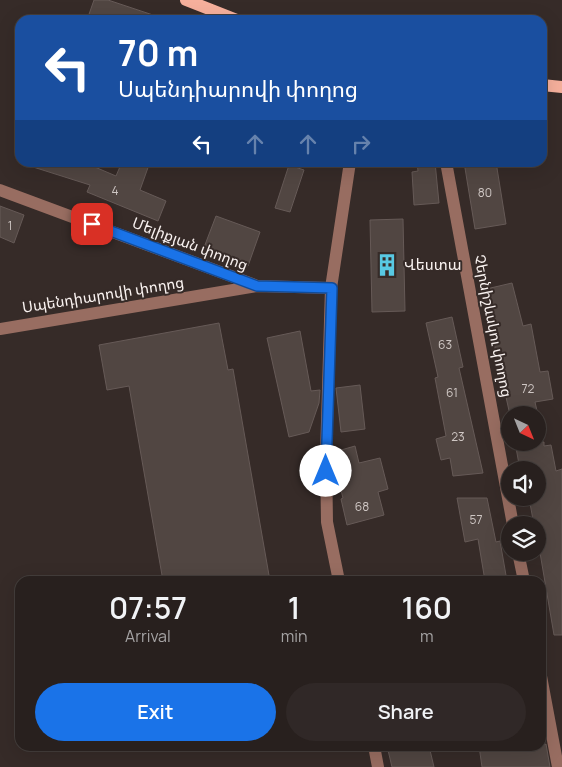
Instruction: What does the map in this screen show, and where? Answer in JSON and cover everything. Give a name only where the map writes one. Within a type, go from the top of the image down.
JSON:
[{"type":"main road","points":[[186,0],[225,15]]},
{"type":"main road","points":[[547,86],[562,87]]},
{"type":"street","points":[[338,576],[326,522],[326,454],[332,288],[349,167]]},
{"type":"street","name":"Չերնիշևսկու փողոց","points":[[447,167],[511,516]]},
{"type":"street","name":"Մելիքյան փողոց","points":[[0,190],[257,286]]},
{"type":"street","name":"Սպենդիարովի փողոց","points":[[0,329],[257,286],[332,288]]},
{"type":"street","points":[[520,561],[523,576]]},
{"type":"street","points":[[546,703],[558,767]]},
{"type":"street","points":[[375,751],[378,767]]},
{"type":"building","points":[[94,0],[108,0],[153,15],[89,15]]},
{"type":"building","points":[[33,167],[95,167],[116,176],[120,167],[148,167],[140,190],[166,201],[158,221],[87,192],[90,185]]},
{"type":"building","points":[[288,167],[304,170],[290,212],[275,208]]},
{"type":"building","points":[[418,167],[435,167],[439,203],[414,205],[412,172],[418,171]]},
{"type":"building","points":[[465,167],[497,167],[506,224],[475,229]]},
{"type":"building","points":[[0,206],[24,215],[14,243],[0,237]]},
{"type":"building","points":[[216,216],[260,232],[248,266],[203,250]]},
{"type":"building","name":"Վեստա","points":[[403,219],[405,311],[372,312],[370,220]]},
{"type":"building","points":[[512,283],[523,326],[531,324],[540,372],[548,371],[553,399],[535,402],[536,406],[508,406],[482,290]]},
{"type":"building","points":[[452,317],[463,367],[459,368],[483,473],[453,476],[450,458],[441,460],[436,439],[446,436],[435,378],[438,377],[426,323]]},
{"type":"building","points":[[219,323],[228,370],[233,369],[269,576],[162,576],[129,386],[107,390],[99,345]]},
{"type":"building","points":[[300,331],[311,391],[320,390],[319,403],[309,432],[289,437],[267,338]]},
{"type":"building","points":[[360,385],[365,429],[341,432],[336,388]]},
{"type":"building","points":[[551,445],[556,471],[562,469],[562,635],[554,635],[546,588],[546,576],[544,576],[541,561],[546,561],[546,516],[532,516],[530,506],[546,506],[546,461],[518,461],[517,451],[546,451],[546,446]]},
{"type":"building","points":[[355,446],[359,463],[380,458],[388,489],[378,492],[384,515],[347,525],[341,499],[343,498],[334,464],[334,452]]},
{"type":"building","points":[[457,498],[487,498],[496,542],[500,541],[501,561],[504,561],[506,576],[484,576],[478,539],[465,542]]},
{"type":"building","points":[[546,744],[550,767],[482,767],[480,751],[546,751]]},
{"type":"building","points":[[388,751],[430,751],[434,767],[392,767]]},
{"type":"place","name":"Վեստա","points":[[387,265]]},
{"type":"route","points":[[92,224],[257,286],[332,288],[326,471]]}]
